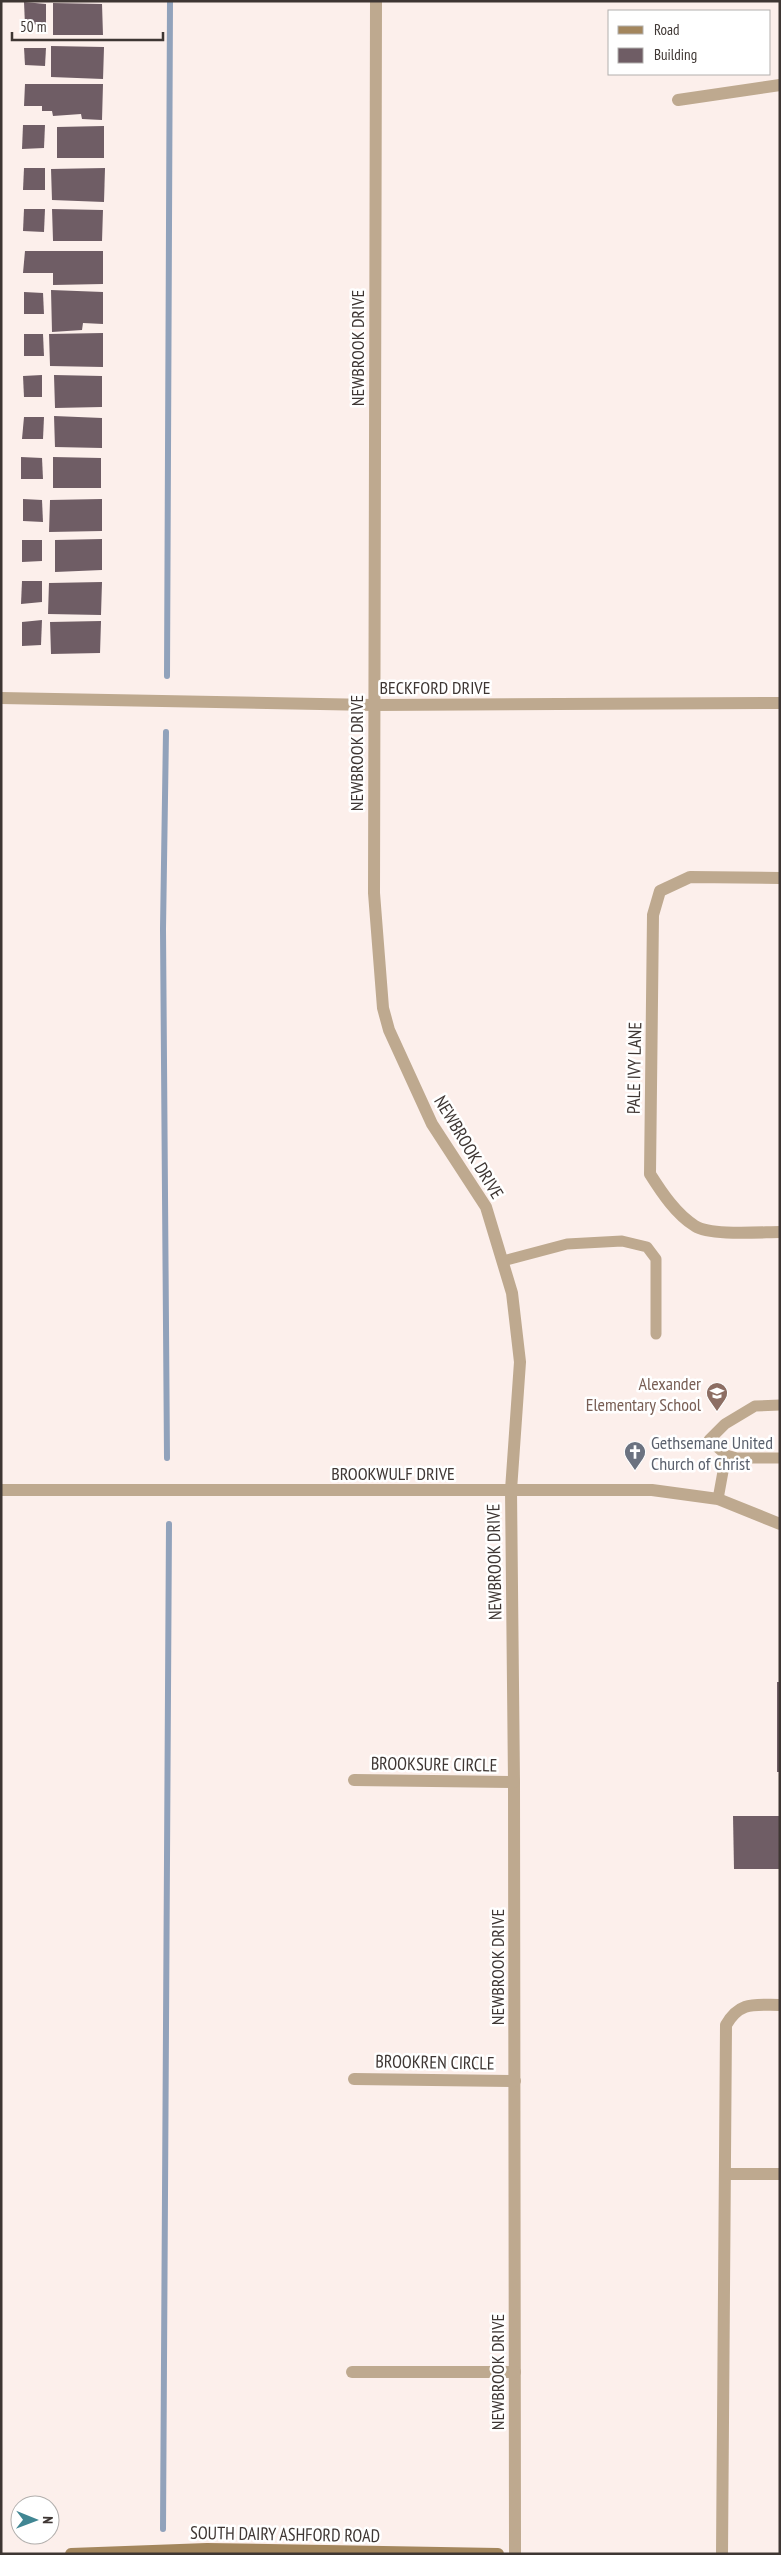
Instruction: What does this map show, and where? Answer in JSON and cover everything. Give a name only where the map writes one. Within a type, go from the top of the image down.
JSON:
[{"type":"main road","name":"SOUTH DAIRY ASHFORD ROAD","points":[[71,2554],[207,2549],[498,2554]]},
{"type":"street","name":"NEWBROOK DRIVE","points":[[376,1],[374,892],[383,1008],[393,1039],[432,1124],[486,1207],[504,1261],[516,1317],[520,1362],[511,1490],[514,1782],[515,2554]]},
{"type":"street","points":[[678,100],[780,85]]},
{"type":"street","name":"BECKFORD DRIVE","points":[[1,698],[373,705],[780,702]]},
{"type":"street","name":"PALE IVY LANE","points":[[780,878],[690,877],[660,891],[653,915],[650,1174],[668,1201],[696,1228],[726,1233],[780,1232]]},
{"type":"street","name":"BROOKWULF DRIVE","points":[[1,1490],[652,1490],[718,1499],[780,1524]]},
{"type":"street","name":"BROOKSURE CIRCLE","points":[[354,1780],[514,1782]]},
{"type":"street","points":[[722,2554],[726,2025],[734,2012],[749,2005],[780,2005]]},
{"type":"street","name":"BROOKREN CIRCLE","points":[[354,2079],[515,2081]]},
{"type":"street","points":[[725,2174],[780,2174]]},
{"type":"street","points":[[352,2372],[515,2372]]},
{"type":"lane","points":[[504,1261],[567,1244],[622,1241],[647,1247],[656,1259],[656,1334]]},
{"type":"lane","points":[[780,1405],[755,1406],[725,1424],[709,1440],[726,1455],[737,1458],[780,1458]]},
{"type":"lane","points":[[718,1499],[726,1455]]},
{"type":"building","points":[[24,2],[46,4],[46,24],[25,25]]},
{"type":"building","points":[[53,3],[102,4],[103,35],[53,35]]},
{"type":"building","points":[[51,46],[104,47],[103,79],[51,77]]},
{"type":"building","points":[[24,48],[46,48],[45,66],[25,65]]},
{"type":"building","points":[[25,84],[103,84],[102,120],[82,119],[81,114],[53,116],[52,111],[42,111],[42,106],[24,106]]},
{"type":"building","points":[[23,125],[45,125],[44,148],[22,149]]},
{"type":"building","points":[[104,126],[104,158],[57,158],[57,127]]},
{"type":"building","points":[[24,168],[45,168],[45,190],[23,190]]},
{"type":"building","points":[[105,168],[104,202],[52,200],[51,169]]},
{"type":"building","points":[[24,209],[45,209],[44,232],[23,231]]},
{"type":"building","points":[[52,209],[103,210],[102,241],[53,241]]},
{"type":"building","points":[[25,251],[103,251],[103,284],[53,285],[53,273],[23,273]]},
{"type":"building","points":[[51,290],[103,292],[103,324],[83,323],[82,330],[52,332]]},
{"type":"building","points":[[24,292],[43,293],[44,314],[24,314]]},
{"type":"building","points":[[103,333],[103,367],[50,366],[49,334]]},
{"type":"building","points":[[24,334],[43,334],[44,356],[24,356]]},
{"type":"building","points":[[42,375],[42,397],[24,397],[23,376]]},
{"type":"building","points":[[54,375],[102,376],[102,407],[55,408]]},
{"type":"building","points":[[54,416],[102,418],[102,448],[55,447]]},
{"type":"building","points":[[24,417],[44,417],[43,439],[22,439]]},
{"type":"building","points":[[21,457],[42,458],[43,479],[21,479]]},
{"type":"building","points":[[53,457],[101,458],[101,488],[53,488]]},
{"type":"building","points":[[23,499],[42,500],[43,522],[23,521]]},
{"type":"building","points":[[102,499],[102,531],[49,532],[50,500]]},
{"type":"building","points":[[102,539],[102,570],[55,572],[55,540]]},
{"type":"building","points":[[22,540],[42,540],[42,561],[22,562]]},
{"type":"building","points":[[22,581],[42,581],[42,602],[21,604]]},
{"type":"building","points":[[102,582],[101,615],[48,614],[49,583]]},
{"type":"building","points":[[42,620],[41,645],[22,646],[22,622]]},
{"type":"building","points":[[101,621],[100,653],[51,654],[50,622]]},
{"type":"building","points":[[777,1682],[780,1682],[780,1772],[777,1772]]},
{"type":"building","points":[[733,1816],[780,1816],[780,1869],[734,1869]]},
{"type":"waterway","points":[[167,676],[170,1]]},
{"type":"waterway","points":[[166,732],[163,929],[167,1458]]},
{"type":"waterway","points":[[163,2529],[169,1524]]},
{"type":"place","name":"Alexander Elementary School","points":[[717,1412]]},
{"type":"place","name":"Gethsemane United Church of Christ","points":[[635,1471]]}]
